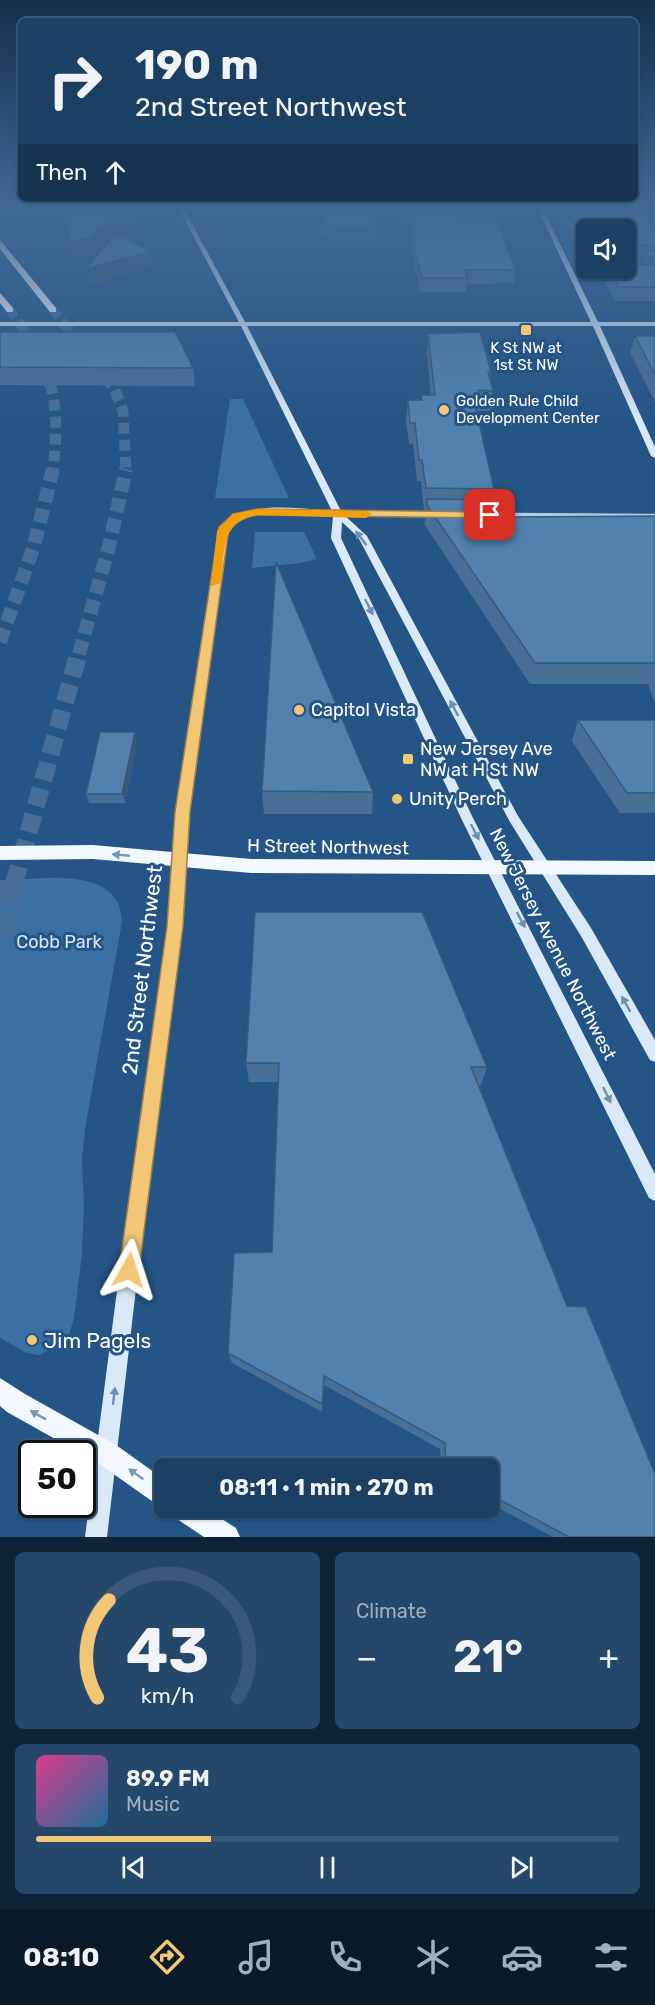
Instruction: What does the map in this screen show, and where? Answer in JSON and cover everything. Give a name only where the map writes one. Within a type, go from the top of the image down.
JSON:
[{"type":"highway","points":[[28,279],[52,310]]},
{"type":"highway","points":[[0,296],[10,310]]},
{"type":"main road","name":"New Jersey Avenue Northwest","points":[[219,279],[338,514],[362,536],[514,819],[586,932],[655,1055]]},
{"type":"main road","points":[[577,279],[602,344],[655,456]]},
{"type":"main road","points":[[0,324],[655,324]]},
{"type":"main road","name":"2nd Street Northwest","points":[[96,1537],[134,1229],[175,926],[183,812],[224,527],[237,516],[250,512],[338,514]]},
{"type":"main road","name":"New Jersey Avenue Northwest","points":[[338,514],[336,538],[493,869],[655,1192]]},
{"type":"main road","name":"H Street Northwest","points":[[0,853],[93,852],[251,866],[493,869],[655,868]]},
{"type":"main road","points":[[0,1390],[16,1402],[107,1454],[154,1487]]},
{"type":"main road","points":[[198,1518],[227,1537]]},
{"type":"street","points":[[338,514],[443,515]]},
{"type":"street","points":[[478,515],[655,516]]},
{"type":"green space","points":[[230,399],[243,399],[289,498],[215,498]]},
{"type":"green space","points":[[255,532],[304,532],[317,559],[252,568]]},
{"type":"green space","name":"Cobb Park","points":[[56,878],[94,883],[108,891],[118,904],[122,922],[85,1129],[82,1159],[84,1208],[82,1253],[74,1319],[69,1334],[61,1344],[39,1355],[27,1353],[0,1338],[0,880]]},
{"type":"building","points":[[614,279],[655,279],[655,287],[619,287]]},
{"type":"building","points":[[0,332],[175,332],[193,368],[0,367]]},
{"type":"building","points":[[480,332],[491,372],[488,372],[493,391],[478,390],[480,400],[474,400],[494,489],[426,488],[422,460],[419,460],[415,423],[410,423],[408,400],[422,400],[421,395],[435,395],[428,334]]},
{"type":"building","points":[[635,336],[655,336],[655,375]]},
{"type":"building","points":[[427,499],[495,500],[499,517],[655,516],[655,663],[535,663],[427,505]]},
{"type":"building","name":"Capitol Vista","points":[[276,562],[373,792],[262,791]]},
{"type":"building","points":[[578,720],[655,720],[655,793],[627,793]]},
{"type":"building","points":[[100,732],[135,732],[122,794],[86,794]]},
{"type":"building","points":[[255,912],[422,912],[487,1067],[471,1067],[567,1306],[586,1307],[655,1474],[655,1537],[569,1537],[499,1499],[499,1458],[446,1458],[445,1443],[324,1376],[322,1404],[228,1353],[234,1253],[272,1252],[279,1063],[246,1063]]},
{"type":"tunnel","points":[[10,310],[20,324]]},
{"type":"tunnel","points":[[53,310],[64,324]]},
{"type":"tunnel","points":[[19,323],[40,358],[52,392],[56,429],[53,470]]},
{"type":"tunnel","points":[[63,323],[115,390],[123,411],[126,469]]},
{"type":"tunnel","points":[[0,642],[34,546],[53,469]]},
{"type":"tunnel","points":[[79,654],[109,546],[126,469]]},
{"type":"tunnel","points":[[14,884],[79,652]]},
{"type":"tunnel","points":[[0,933],[14,883]]},
{"type":"slow traffic","points":[[215,583],[224,527],[237,516],[250,512],[366,514]]},
{"type":"place","name":"K St NW at 1st St NW","points":[[526,330]]},
{"type":"place","name":"Golden Rule Child Development Center","points":[[444,410]]},
{"type":"place","name":"Capitol Vista","points":[[299,710]]},
{"type":"place","name":"New Jersey Ave NW at H St NW","points":[[408,759]]},
{"type":"place","name":"Unity Perch","points":[[397,799]]},
{"type":"place","name":"Jim Pagels","points":[[32,1340]]},
{"type":"route","points":[[129,1270],[175,926],[183,812],[224,527],[237,516],[250,512],[490,515]]}]
